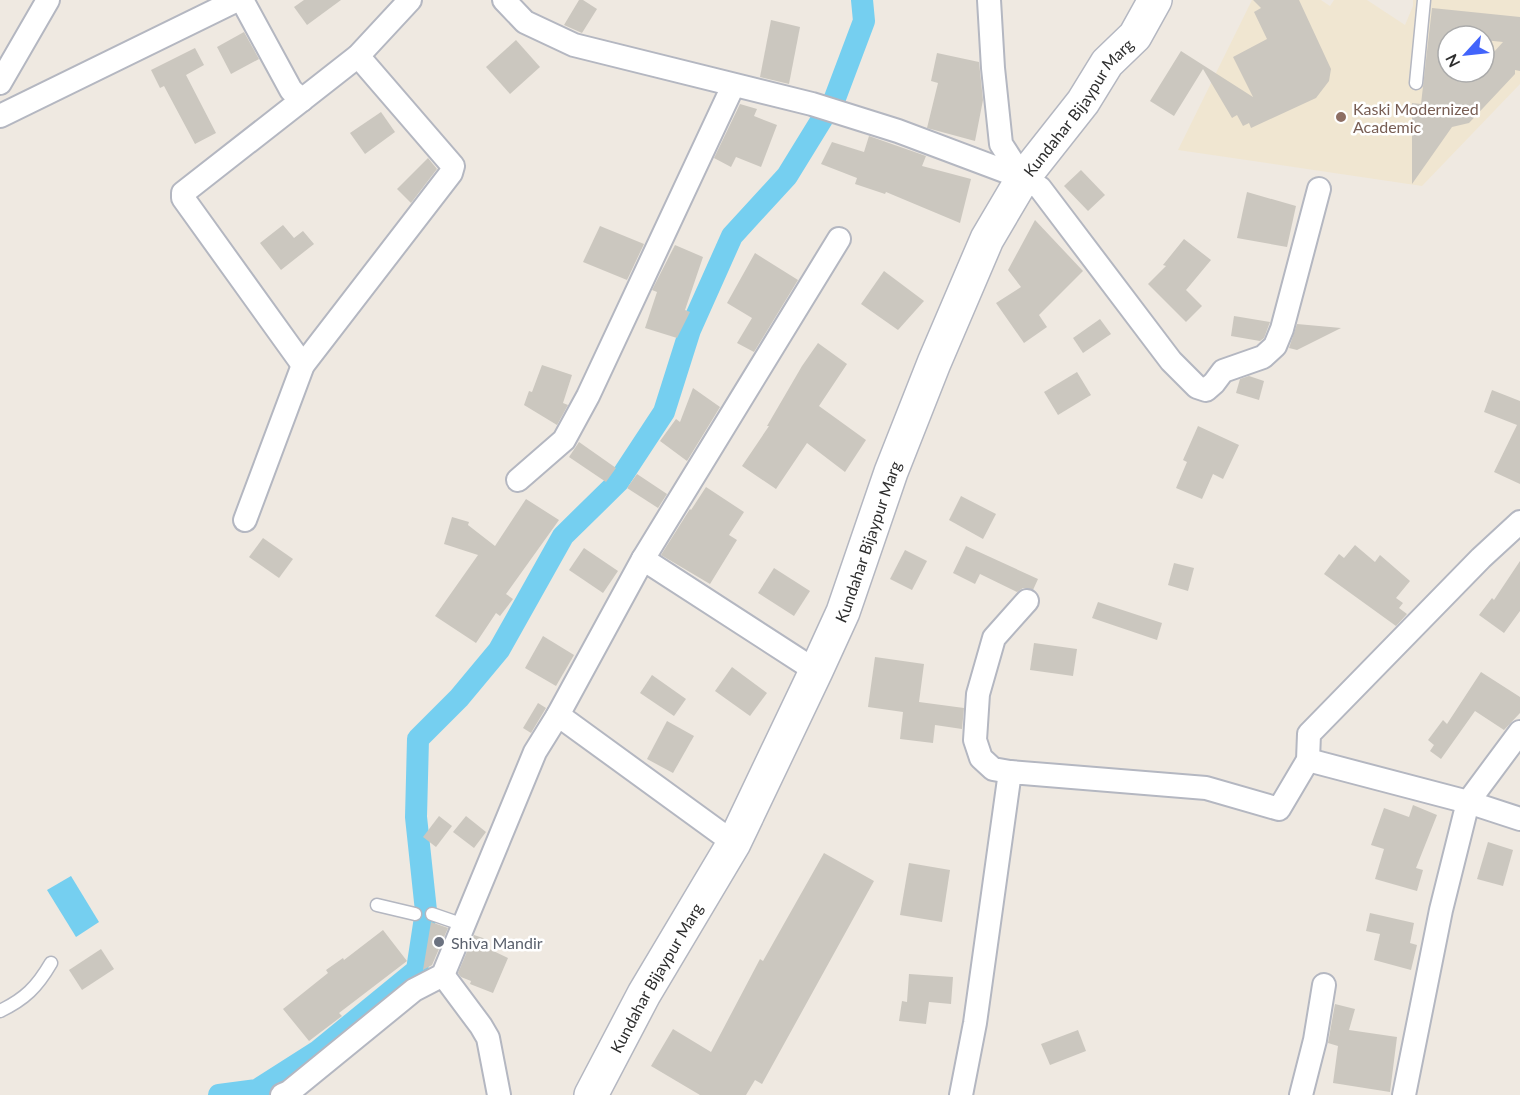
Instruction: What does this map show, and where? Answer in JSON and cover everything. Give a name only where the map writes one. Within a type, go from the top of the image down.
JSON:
[{"type":"main road","name":"Kundahar Bijaypur Marg","points":[[591,1095],[644,994],[734,843],[816,671],[843,612],[891,472],[934,363],[987,239],[1023,178],[1083,102],[1107,63],[1135,36],[1155,0]]},
{"type":"street","points":[[0,82],[48,0]]},
{"type":"street","points":[[0,116],[239,0],[291,90],[302,100]]},
{"type":"street","points":[[303,365],[183,198],[183,193],[358,56],[410,0]]},
{"type":"street","points":[[504,0],[525,22],[574,45],[812,104],[898,131],[1023,178],[1040,188],[1171,361],[1197,387],[1206,390],[1223,371],[1263,357],[1275,346],[1282,329],[1319,189]]},
{"type":"street","points":[[989,0],[1001,144],[1023,178]]},
{"type":"street","points":[[245,520],[303,365],[452,173],[453,166],[358,56]]},
{"type":"street","points":[[518,480],[564,440],[588,396],[733,86]]},
{"type":"street","points":[[282,1095],[289,1092],[414,990],[443,975],[535,752],[558,716],[644,559],[839,239]]},
{"type":"street","points":[[1027,602],[994,638],[978,694],[975,740],[981,758],[993,769],[1206,788],[1280,809],[1308,760],[1309,734],[1481,558],[1520,522]]},
{"type":"street","points":[[644,559],[816,671]]},
{"type":"street","points":[[558,716],[734,843]]},
{"type":"street","points":[[1404,1095],[1441,910],[1467,802],[1520,732]]},
{"type":"street","points":[[1308,760],[1467,802],[1520,819]]},
{"type":"street","points":[[961,1095],[975,1023],[1010,772]]},
{"type":"street","points":[[443,975],[482,1026],[488,1038],[499,1095]]},
{"type":"street","points":[[1301,1095],[1315,1040],[1323,985]]},
{"type":"lane","points":[[1416,83],[1424,0]]},
{"type":"lane","points":[[377,905],[415,914]]},
{"type":"lane","points":[[432,914],[464,925]]},
{"type":"lane","points":[[0,1011],[30,992],[51,963]]},
{"type":"shaded area","name":"Kaski Modernized Academic","points":[[1252,0],[1321,0],[1330,6],[1334,0],[1367,0],[1405,25],[1413,6],[1413,0],[1520,0],[1520,84],[1422,186],[1178,150]]},
{"type":"water","points":[[71,876],[99,922],[76,937],[47,890]]},
{"type":"building","points":[[304,0],[341,0],[307,25],[294,7]]},
{"type":"building","points":[[579,0],[597,9],[582,33],[564,25]]},
{"type":"building","points":[[1253,0],[1299,0],[1331,69],[1329,81],[1316,98],[1251,128],[1249,123],[1243,126],[1237,115],[1232,118],[1203,69],[1174,116],[1150,101],[1181,51],[1253,97],[1233,57],[1267,39],[1254,12],[1261,8]]},
{"type":"building","points":[[1432,8],[1520,17],[1520,71],[1515,70],[1515,74],[1469,123],[1452,127],[1412,184],[1412,103],[1421,104]]},
{"type":"building","points":[[771,20],[800,27],[789,84],[760,77]]},
{"type":"building","points":[[244,32],[259,59],[231,74],[217,47]]},
{"type":"building","points":[[516,40],[540,67],[510,94],[486,67]]},
{"type":"building","points":[[195,48],[204,65],[186,75],[216,133],[195,144],[164,86],[160,88],[151,70]]},
{"type":"building","points":[[937,53],[979,62],[983,100],[975,141],[927,128],[938,83],[931,81]]},
{"type":"building","points":[[740,104],[757,109],[754,116],[777,125],[761,167],[736,157],[731,167],[714,158]]},
{"type":"building","points":[[381,112],[395,132],[365,154],[350,133]]},
{"type":"building","points":[[869,136],[926,156],[922,166],[971,179],[960,223],[886,192],[885,194],[855,184],[857,178],[821,164],[832,142],[864,152]]},
{"type":"building","points":[[428,158],[437,169],[411,203],[397,189]]},
{"type":"building","points":[[1081,170],[1105,195],[1088,211],[1064,186]]},
{"type":"building","points":[[1247,192],[1296,206],[1287,247],[1237,238]]},
{"type":"building","points":[[1035,220],[1083,271],[1039,315],[1047,327],[1024,343],[996,303],[1021,287],[1008,270]]},
{"type":"building","points":[[283,225],[294,238],[303,231],[314,244],[281,270],[260,243]]},
{"type":"building","points":[[600,226],[644,244],[627,280],[583,262]]},
{"type":"building","points":[[1184,239],[1211,260],[1186,290],[1202,306],[1186,322],[1148,284],[1166,266],[1163,265]]},
{"type":"building","points":[[675,245],[703,257],[685,310],[690,312],[677,338],[645,328],[657,292],[652,290]]},
{"type":"building","points":[[755,253],[798,280],[754,352],[737,343],[752,318],[727,303]]},
{"type":"building","points":[[884,271],[924,301],[898,330],[861,304]]},
{"type":"building","points":[[1234,316],[1270,322],[1264,338],[1260,341],[1231,336]]},
{"type":"building","points":[[1100,319],[1111,334],[1083,353],[1073,338]]},
{"type":"building","points":[[1297,324],[1341,328],[1297,350],[1289,348]]},
{"type":"building","points":[[818,343],[847,364],[819,406],[866,440],[845,472],[807,443],[776,489],[742,466],[769,426],[767,426],[802,366]]},
{"type":"building","points":[[542,365],[572,375],[563,403],[568,405],[557,425],[524,405],[529,391],[532,392]]},
{"type":"building","points":[[1077,372],[1091,395],[1058,415],[1044,392]]},
{"type":"building","points":[[1249,376],[1264,381],[1259,400],[1236,393],[1240,379]]},
{"type":"building","points":[[693,388],[720,407],[687,461],[660,441],[676,419],[680,422]]},
{"type":"building","points":[[1492,390],[1520,401],[1520,484],[1494,472],[1517,425],[1484,412]]},
{"type":"building","points":[[1198,426],[1239,445],[1223,479],[1213,474],[1202,499],[1176,488],[1187,462],[1183,460]]},
{"type":"building","points":[[579,442],[616,468],[606,482],[569,457]]},
{"type":"building","points":[[637,474],[667,494],[658,508],[627,488]]},
{"type":"building","points":[[706,487],[744,512],[729,535],[737,540],[710,584],[661,555]]},
{"type":"building","points":[[961,496],[996,514],[983,539],[949,520]]},
{"type":"building","points":[[526,499],[559,520],[506,594],[513,599],[500,616],[496,613],[476,643],[435,616],[478,555],[444,544],[452,517],[469,522],[468,525],[495,546]]},
{"type":"building","points":[[263,538],[293,559],[279,578],[249,557]]},
{"type":"building","points":[[1355,545],[1375,562],[1380,555],[1410,581],[1396,598],[1403,603],[1399,608],[1407,614],[1396,626],[1324,574],[1339,554],[1344,558]]},
{"type":"building","points":[[966,546],[1038,579],[1033,590],[1023,588],[1017,592],[980,574],[975,584],[953,573]]},
{"type":"building","points":[[584,548],[618,571],[603,593],[569,570]]},
{"type":"building","points":[[905,550],[927,561],[912,590],[890,579]]},
{"type":"building","points":[[1520,561],[1520,611],[1504,633],[1479,615],[1492,598],[1494,600]]},
{"type":"building","points":[[1174,563],[1194,568],[1188,591],[1168,585]]},
{"type":"building","points":[[774,568],[810,591],[794,616],[758,593]]},
{"type":"building","points":[[1098,602],[1162,623],[1157,640],[1092,618]]},
{"type":"building","points":[[543,636],[574,655],[556,686],[525,668]]},
{"type":"building","points":[[1034,643],[1077,649],[1073,676],[1030,670]]},
{"type":"building","points":[[875,657],[924,664],[919,702],[964,708],[962,729],[935,725],[933,743],[900,739],[903,712],[868,707]]},
{"type":"building","points":[[732,667],[767,693],[750,716],[715,691]]},
{"type":"building","points":[[1481,672],[1520,697],[1520,713],[1504,730],[1475,711],[1441,759],[1430,751],[1434,745],[1428,740],[1443,720],[1447,724]]},
{"type":"building","points":[[652,675],[686,699],[674,716],[640,693]]},
{"type":"building","points":[[538,703],[546,708],[531,733],[523,728]]},
{"type":"building","points":[[667,721],[694,736],[673,773],[647,759]]},
{"type":"building","points":[[1413,805],[1437,815],[1416,868],[1423,870],[1417,891],[1375,879],[1384,849],[1371,845],[1384,808],[1409,817]]},
{"type":"building","points":[[439,816],[452,826],[436,847],[423,837]]},
{"type":"building","points":[[466,816],[486,832],[474,848],[453,832]]},
{"type":"building","points":[[1488,842],[1513,850],[1503,886],[1477,879]]},
{"type":"building","points":[[824,853],[874,881],[762,1084],[755,1080],[746,1095],[700,1095],[651,1066],[673,1029],[711,1052],[760,959],[763,961]]},
{"type":"building","points":[[909,863],[950,870],[942,922],[900,915]]},
{"type":"building","points":[[1370,913],[1414,923],[1410,943],[1417,945],[1411,970],[1374,960],[1380,934],[1366,931]]},
{"type":"building","points":[[431,922],[448,928],[432,965],[423,970]]},
{"type":"building","points":[[383,930],[407,961],[339,1013],[342,1016],[309,1041],[283,1009],[328,973],[326,970],[343,958],[344,960]]},
{"type":"building","points":[[474,935],[486,939],[483,946],[508,958],[493,993],[470,984],[471,981],[461,977],[458,973]]},
{"type":"building","points":[[101,949],[114,969],[82,990],[69,970]]},
{"type":"building","points":[[909,974],[953,977],[951,1004],[929,1002],[926,1024],[899,1021],[902,1001],[907,1002]]},
{"type":"building","points":[[1335,1004],[1355,1009],[1349,1030],[1397,1037],[1390,1092],[1333,1083],[1338,1046],[1328,1043]]},
{"type":"building","points":[[1078,1030],[1086,1051],[1050,1065],[1041,1044]]},
{"type":"waterway","points":[[219,1095],[257,1090],[318,1051],[417,970],[426,911],[416,817],[418,739],[459,698],[499,650],[563,536],[618,482],[664,412],[690,330],[732,236],[787,176],[835,98],[864,21],[862,0]]},
{"type":"place","name":"Kaski Modernized Academic","points":[[1341,117]]},
{"type":"place","name":"Shiva Mandir","points":[[439,942]]}]
